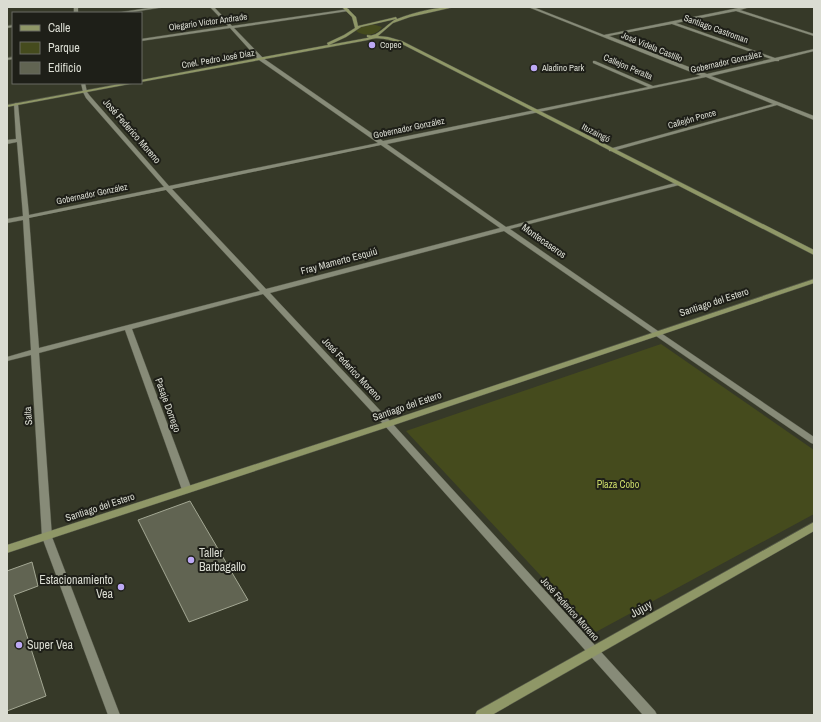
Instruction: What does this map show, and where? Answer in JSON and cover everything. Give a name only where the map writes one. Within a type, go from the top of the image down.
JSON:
[{"type":"street","points":[[125,12],[163,7]]},
{"type":"street","name":"Montecaseros","points":[[212,7],[261,59],[381,144],[506,228],[655,333],[814,441]]},
{"type":"street","name":"Cnel. Pedro José Díaz","points":[[298,52],[337,40],[364,24],[452,7]]},
{"type":"street","name":"José Videla Castillo","points":[[530,7],[814,118]]},
{"type":"street","points":[[729,7],[814,35]]},
{"type":"street","points":[[604,36],[748,7]]},
{"type":"street","points":[[346,8],[354,17],[386,26]]},
{"type":"street","name":"Olegario Víctor Andrade","points":[[142,40],[346,8]]},
{"type":"street","name":"Cnel. Pedro José Díaz","points":[[142,82],[359,42],[377,36],[386,26],[412,15]]},
{"type":"street","points":[[354,17],[354,29]]},
{"type":"street","name":"Santiago Castroman","points":[[672,22],[777,60]]},
{"type":"street","points":[[364,24],[377,23]]},
{"type":"street","name":"Ituzaingó","points":[[354,29],[358,35],[377,36],[401,42],[814,253]]},
{"type":"street","name":"Gobernador González","points":[[7,221],[706,76],[814,50]]},
{"type":"street","name":"Callejon Peralta","points":[[595,62],[654,87]]},
{"type":"street","points":[[7,106],[84,87],[121,84]]},
{"type":"street","name":"José Federico Moreno","points":[[84,87],[168,188],[388,424],[651,715]]},
{"type":"street","name":"Salta","points":[[16,104],[26,217],[47,536],[114,715]]},
{"type":"street","name":"Callejón Ponce","points":[[612,150],[777,104]]},
{"type":"street","points":[[7,142],[19,140]]},
{"type":"street","name":"Fray Mamerto Esquiú","points":[[7,359],[677,184]]},
{"type":"street","name":"Santiago del Estero","points":[[7,549],[388,424],[814,280]]},
{"type":"street","name":"Pasaje Dorrego","points":[[128,327],[187,490]]},
{"type":"street","name":"Jujuy","points":[[481,715],[814,526]]},
{"type":"green space","points":[[372,24],[382,27],[374,34],[370,35],[356,31],[361,27]]},
{"type":"green space","name":"Plaza Cobo","points":[[661,344],[814,450],[814,514],[594,633],[406,431]]},
{"type":"building","name":"Taller Barbagallo","points":[[190,501],[248,600],[189,622],[138,520]]},
{"type":"building","name":"Super Vea","points":[[32,562],[38,586],[14,595],[46,696],[7,711],[7,571]]},
{"type":"place","name":"Copec","points":[[372,45]]},
{"type":"place","name":"Aladino Park","points":[[534,68]]},
{"type":"place","name":"Taller Barbagallo","points":[[191,560]]},
{"type":"place","name":"Estacionamiento Vea","points":[[121,587]]},
{"type":"place","name":"Super Vea","points":[[19,645]]}]
